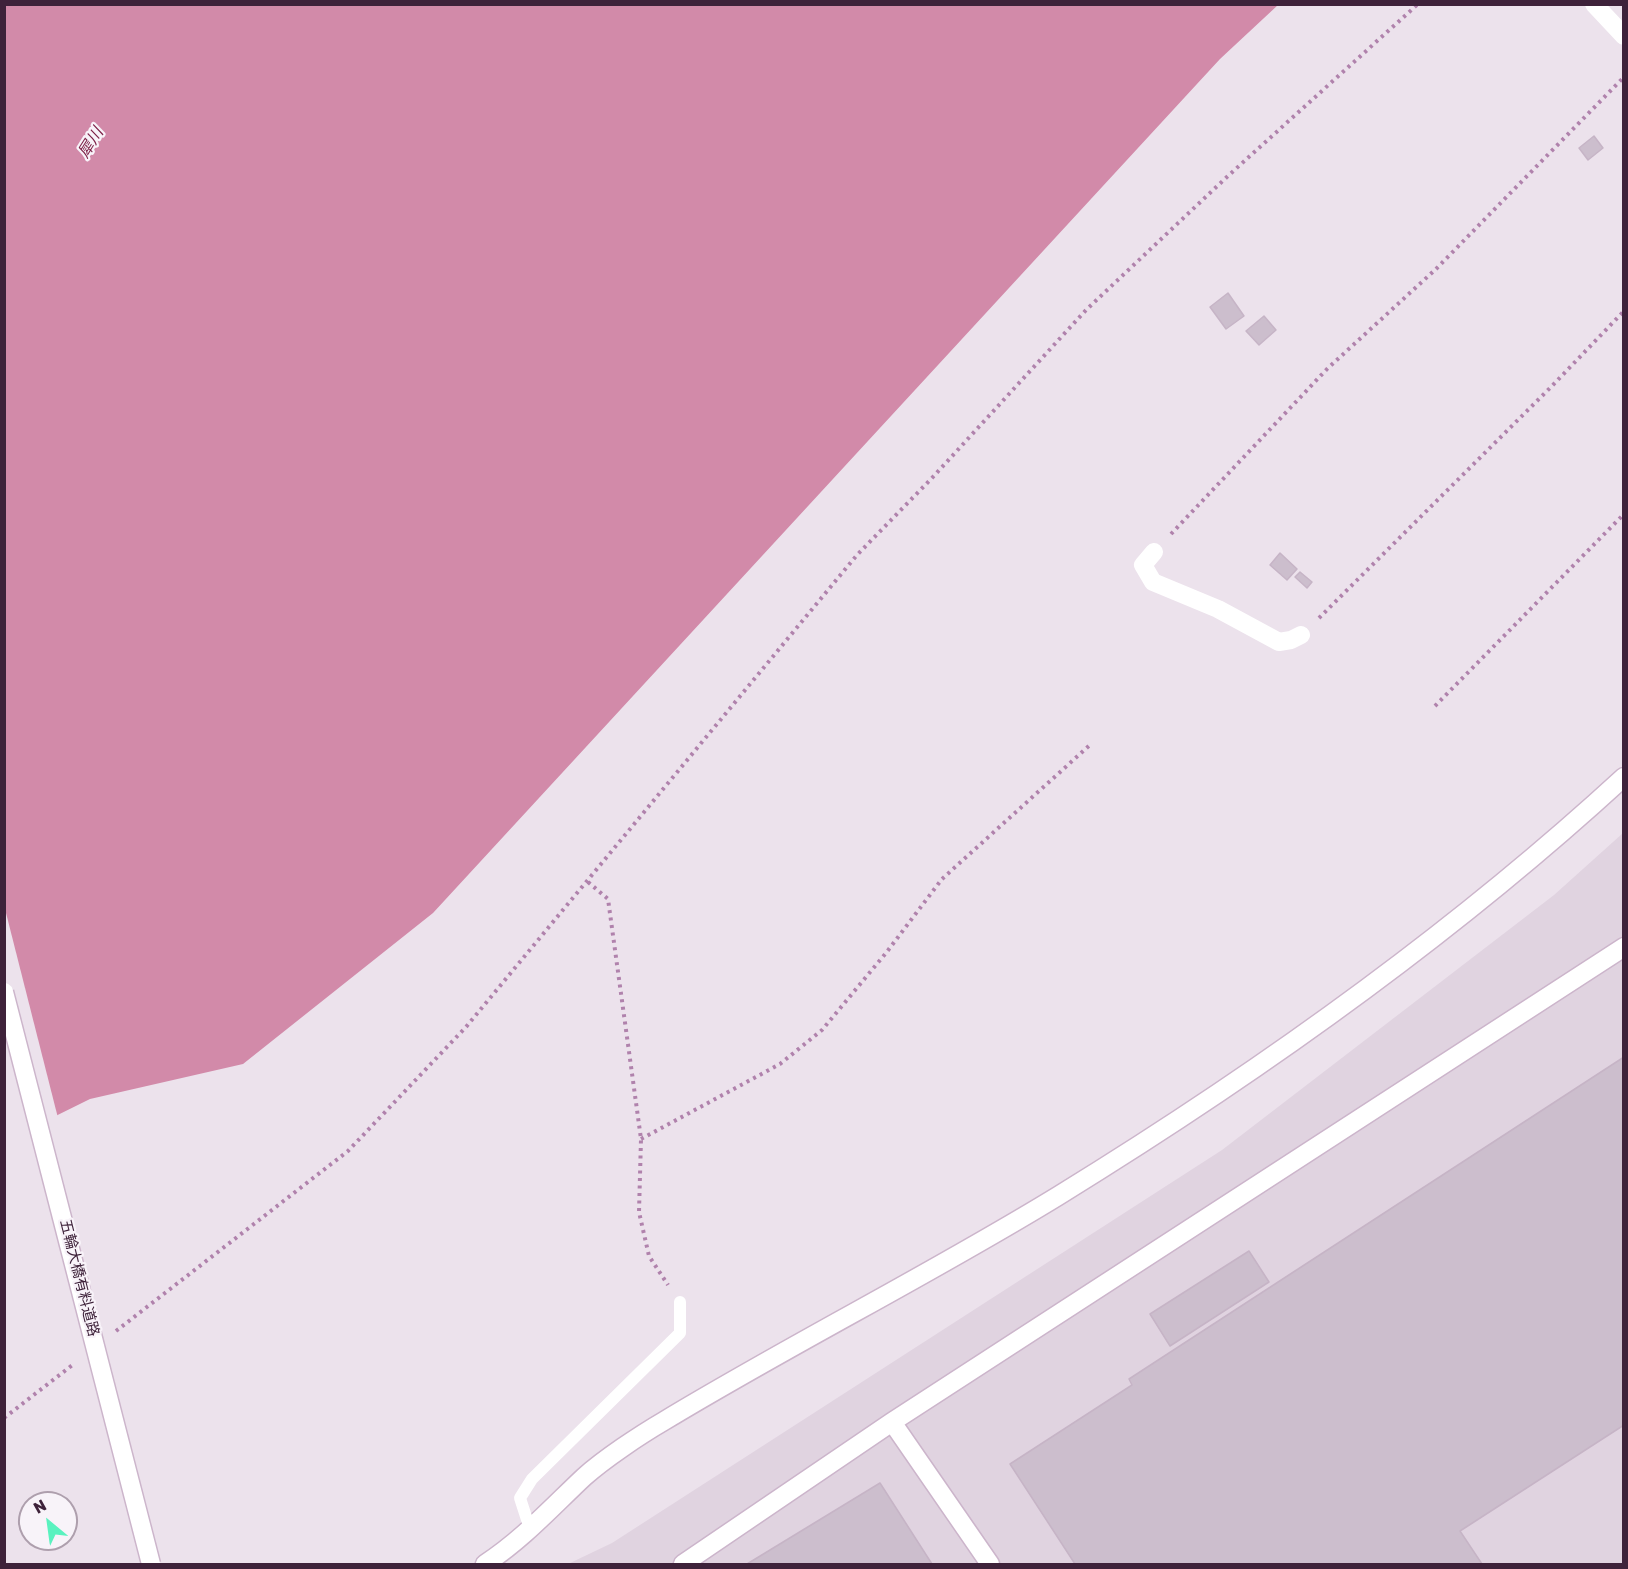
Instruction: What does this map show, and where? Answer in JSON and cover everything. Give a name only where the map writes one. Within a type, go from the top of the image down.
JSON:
[{"type":"street","points":[[1594,4],[1623,36]]},
{"type":"street","points":[[1154,552],[1143,565],[1152,582],[1218,609],[1279,642],[1292,640],[1301,635]]},
{"type":"street","points":[[485,1564],[507,1550],[588,1474],[661,1422],[1057,1196],[1245,1076],[1384,975],[1508,878],[1623,777]]},
{"type":"street","points":[[683,1564],[892,1422],[1623,948]]},
{"type":"street","name":"五輪大橋有料道路","points":[[4,992],[151,1564]]},
{"type":"street","points":[[892,1422],[990,1564]]},
{"type":"lane","points":[[530,1529],[520,1498],[532,1479],[680,1333],[680,1302]]},
{"type":"path","points":[[116,1332],[348,1150],[466,1027],[857,555],[1086,310],[1229,175],[1418,4]]},
{"type":"path","points":[[1154,552],[1328,369],[1436,269],[1623,76]]},
{"type":"path","points":[[1301,635],[1551,387],[1623,311]]},
{"type":"path","points":[[1435,706],[1623,514]]},
{"type":"path","points":[[641,1139],[780,1064],[822,1030],[886,953],[942,879],[1091,744]]},
{"type":"path","points":[[588,882],[608,899],[641,1139],[639,1212],[649,1256],[680,1302]]},
{"type":"path","points":[[4,1418],[79,1360]]},
{"type":"shaded area","points":[[1623,833],[1623,1564],[568,1564],[612,1543],[1222,1150],[1554,895]]},
{"type":"water","name":"犀川","points":[[5,5],[1278,5],[1220,59],[433,913],[243,1064],[90,1099],[5,1141]]},
{"type":"pier","points":[[5,909],[58,1118],[5,1144],[4,1141]]},
{"type":"building","points":[[1594,136],[1603,148],[1588,160],[1579,148]]},
{"type":"building","points":[[1228,293],[1244,316],[1226,329],[1210,307]]},
{"type":"building","points":[[1264,316],[1276,330],[1259,345],[1246,331]]},
{"type":"building","points":[[1280,553],[1297,569],[1287,580],[1270,565]]},
{"type":"building","points":[[1300,572],[1312,582],[1307,588],[1295,577]]},
{"type":"building","points":[[1624,1057],[1624,1425],[1460,1531],[1482,1564],[1075,1564],[1010,1464],[1132,1385],[1129,1379]]},
{"type":"building","points":[[1249,1251],[1269,1282],[1170,1346],[1150,1314]]},
{"type":"building","points":[[880,1483],[932,1564],[747,1564]]}]
